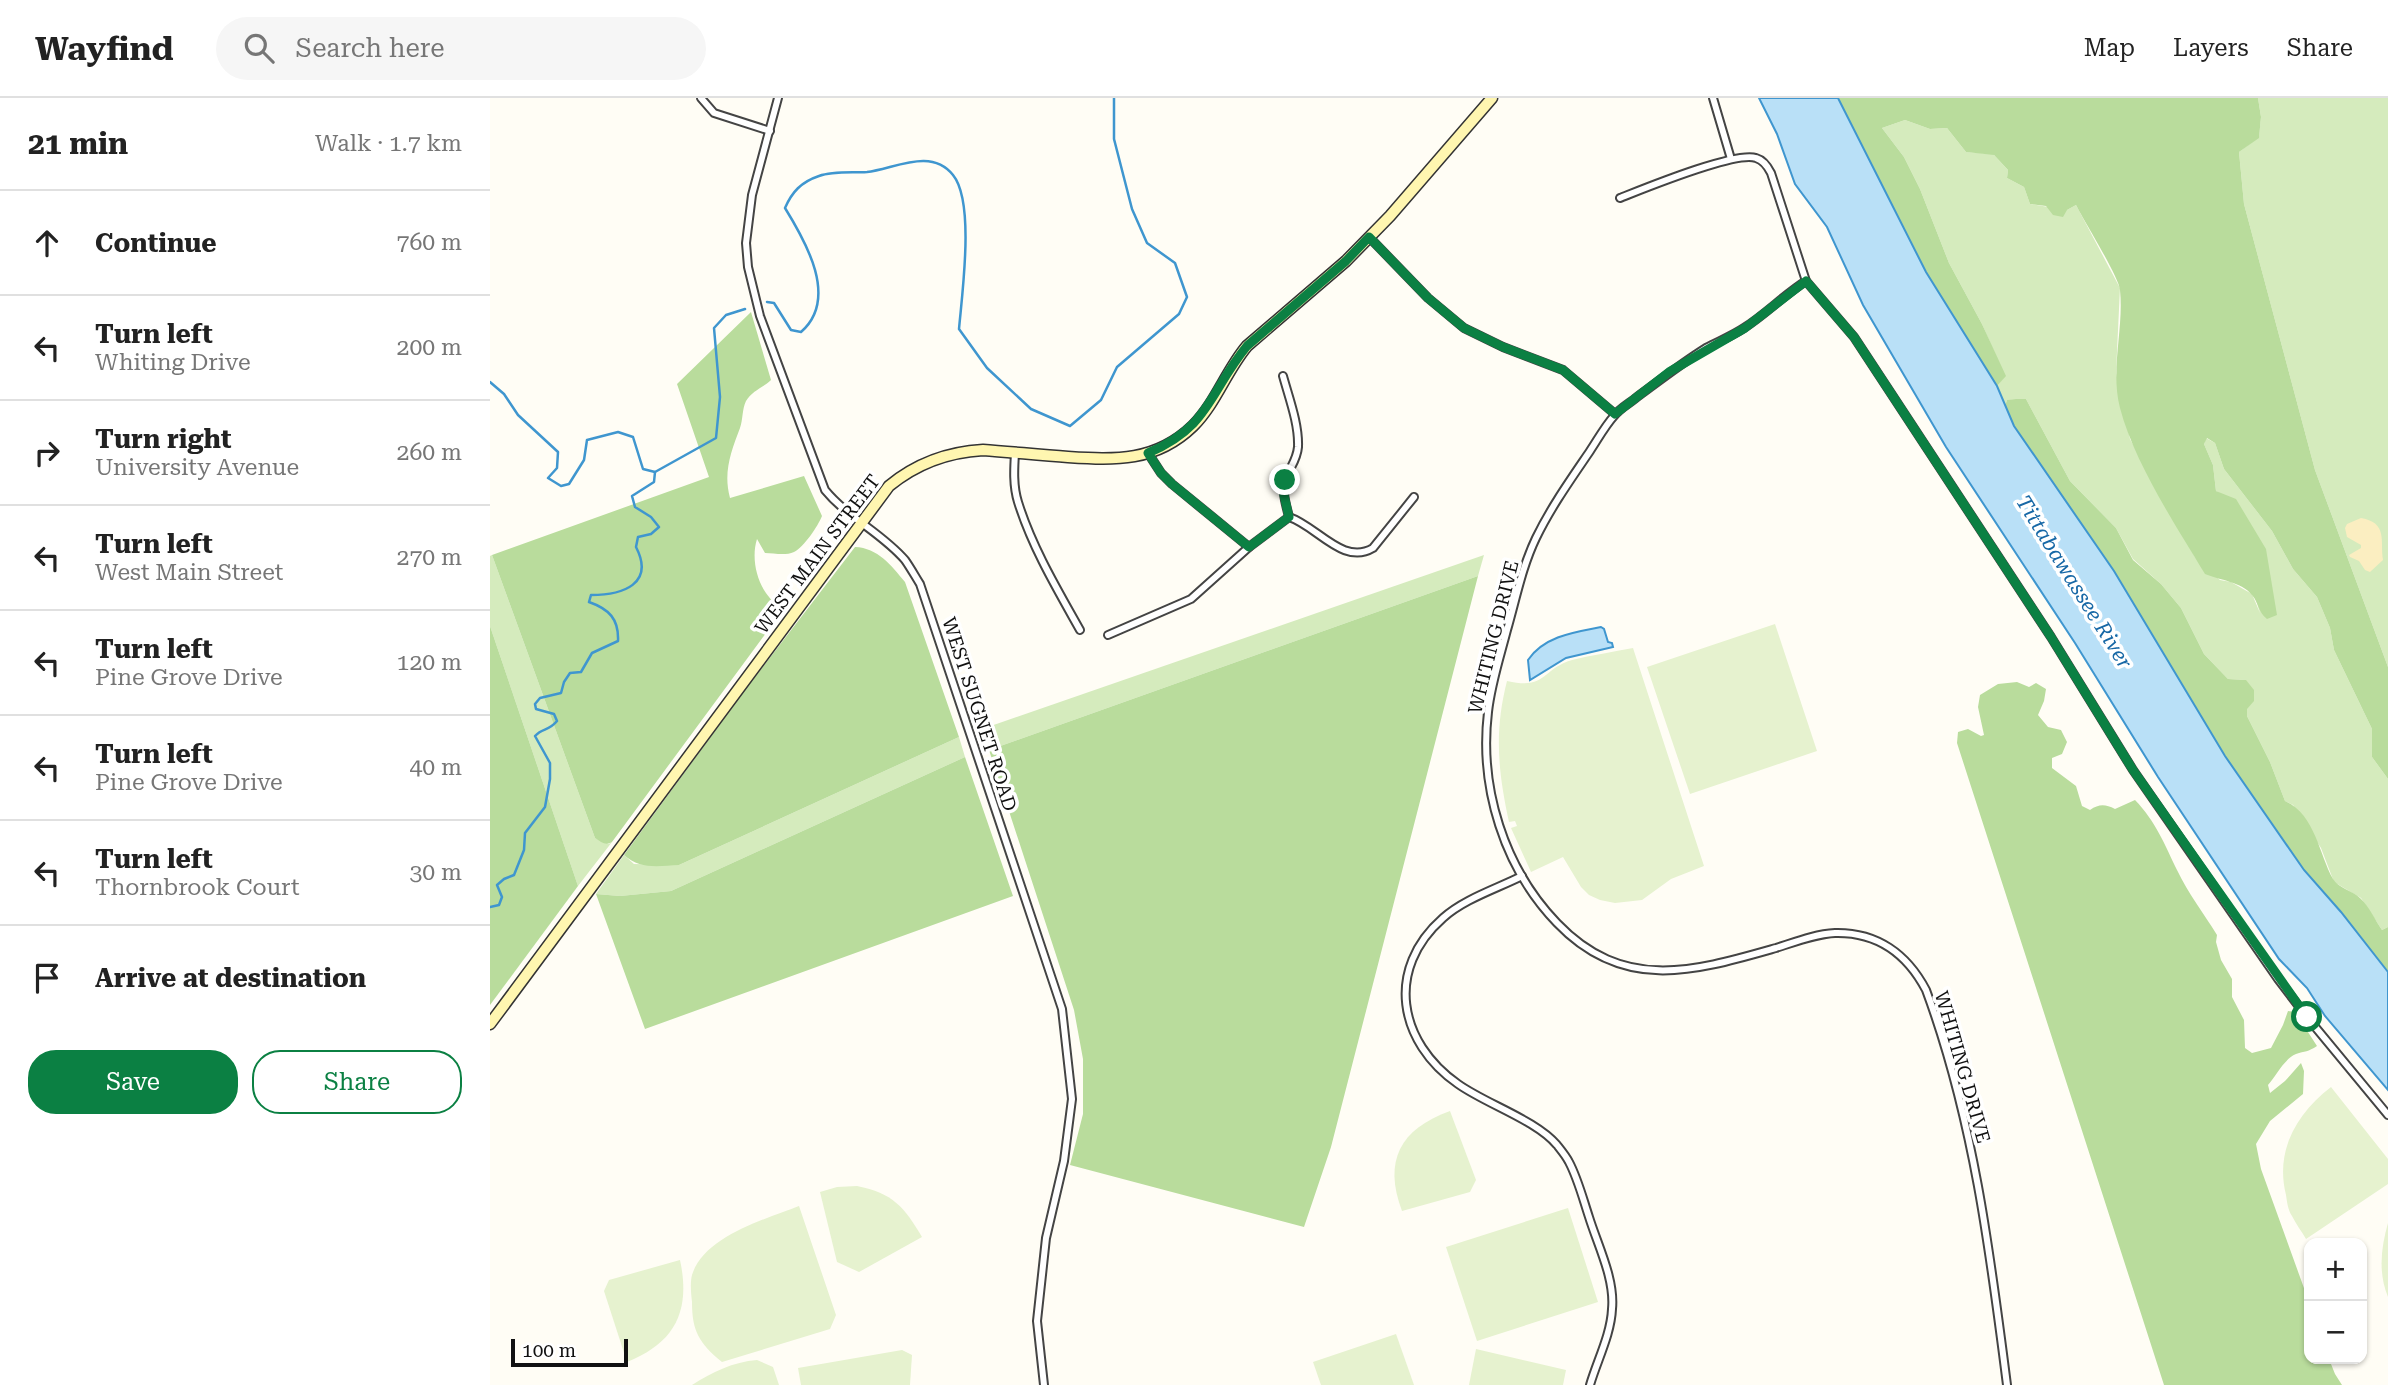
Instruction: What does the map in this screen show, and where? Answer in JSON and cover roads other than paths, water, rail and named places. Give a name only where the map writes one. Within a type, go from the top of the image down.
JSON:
[{"type":"street","points":[[701,98],[714,113],[770,131]]},
{"type":"street","name":"WEST SUGNET ROAD","points":[[778,98],[755,182],[747,223],[747,255],[753,290],[825,490],[839,507],[881,538],[905,560],[920,584],[1062,1009],[1072,1099],[1064,1161],[1046,1238],[1037,1321],[1044,1385]]},
{"type":"street","name":"WEST MAIN STREET","points":[[490,1024],[889,486],[923,463],[967,451],[1114,460],[1148,453],[1177,439],[1194,425],[1206,410],[1235,360],[1247,346],[1346,261],[1390,216],[1492,98]]},
{"type":"street","points":[[1713,98],[1731,159]]},
{"type":"street","points":[[1620,198],[1731,159],[1757,158],[1766,165],[1771,173],[1806,281],[1854,337],[2036,614],[2133,770],[2278,979],[2388,1115]]},
{"type":"street","points":[[1369,237],[1420,291],[1464,328],[1503,347],[1563,370],[1615,414]]},
{"type":"street","name":"WHITING DRIVE","points":[[1806,281],[1745,328],[1669,372],[1615,414],[1561,495],[1536,538],[1519,585],[1494,681],[1486,736],[1489,788],[1502,834],[1522,876],[1544,909],[1572,937],[1606,960],[1658,971],[1696,969],[1833,933],[1857,934],[1877,941],[1903,957],[1916,972],[1929,999],[1963,1113],[1988,1240],[2007,1385]]},
{"type":"street","points":[[1283,376],[1293,412],[1298,446],[1295,462],[1285,480],[1284,495],[1289,517]]},
{"type":"street","points":[[1015,453],[1017,501],[1051,578],[1080,630]]},
{"type":"street","points":[[1148,453],[1172,484],[1249,547]]},
{"type":"street","points":[[1289,517],[1300,520],[1344,551],[1353,555],[1364,554],[1373,548],[1414,498]]},
{"type":"street","points":[[1108,635],[1191,598],[1249,547],[1289,517]]},
{"type":"street","points":[[1522,876],[1460,906],[1433,928],[1410,963],[1405,992],[1408,1015],[1423,1051],[1440,1071],[1537,1129],[1555,1143],[1569,1161],[1612,1290],[1612,1316],[1590,1385]]},
{"type":"water","name":"Tittabawassee River","points":[[1759,98],[1838,98],[1926,272],[1997,386],[2014,426],[2114,571],[2225,756],[2304,870],[2388,972],[2388,1090],[2325,1016],[2307,988],[2279,959],[2158,777],[2075,643],[1946,447],[1863,305],[1827,227],[1795,184],[1777,134]]},
{"type":"water","points":[[1601,627],[1613,647],[1566,658],[1530,680],[1528,660],[1542,645],[1561,636]]},
{"type":"waterway","points":[[767,302],[774,303],[791,330],[801,332],[812,319],[817,303],[815,270],[802,237],[785,208],[794,192],[802,185],[824,174],[867,172],[912,162],[934,162],[953,175],[960,188],[964,206],[965,249],[959,329],[987,368],[1031,409],[1070,426],[1101,400],[1117,367],[1179,314],[1187,297],[1175,263],[1147,243],[1132,209],[1114,139],[1114,98]]},
{"type":"waterway","points":[[490,382],[504,394],[518,415],[558,452],[557,468],[548,478],[561,486],[569,484],[584,460],[587,440],[618,432],[633,437],[643,469],[655,472],[716,438],[720,397],[714,328],[726,315],[745,309]]},
{"type":"waterway","points":[[490,907],[499,905],[502,897],[497,885],[514,875],[524,850],[525,833],[545,807],[550,763],[535,736],[557,721],[554,714],[536,709],[535,704],[540,698],[561,693],[570,673],[581,672],[592,653],[618,641],[615,621],[602,608],[589,602],[591,595],[624,590],[639,578],[641,560],[636,547],[638,537],[651,534],[659,527],[651,517],[635,507],[632,496],[654,482],[655,472]]}]
